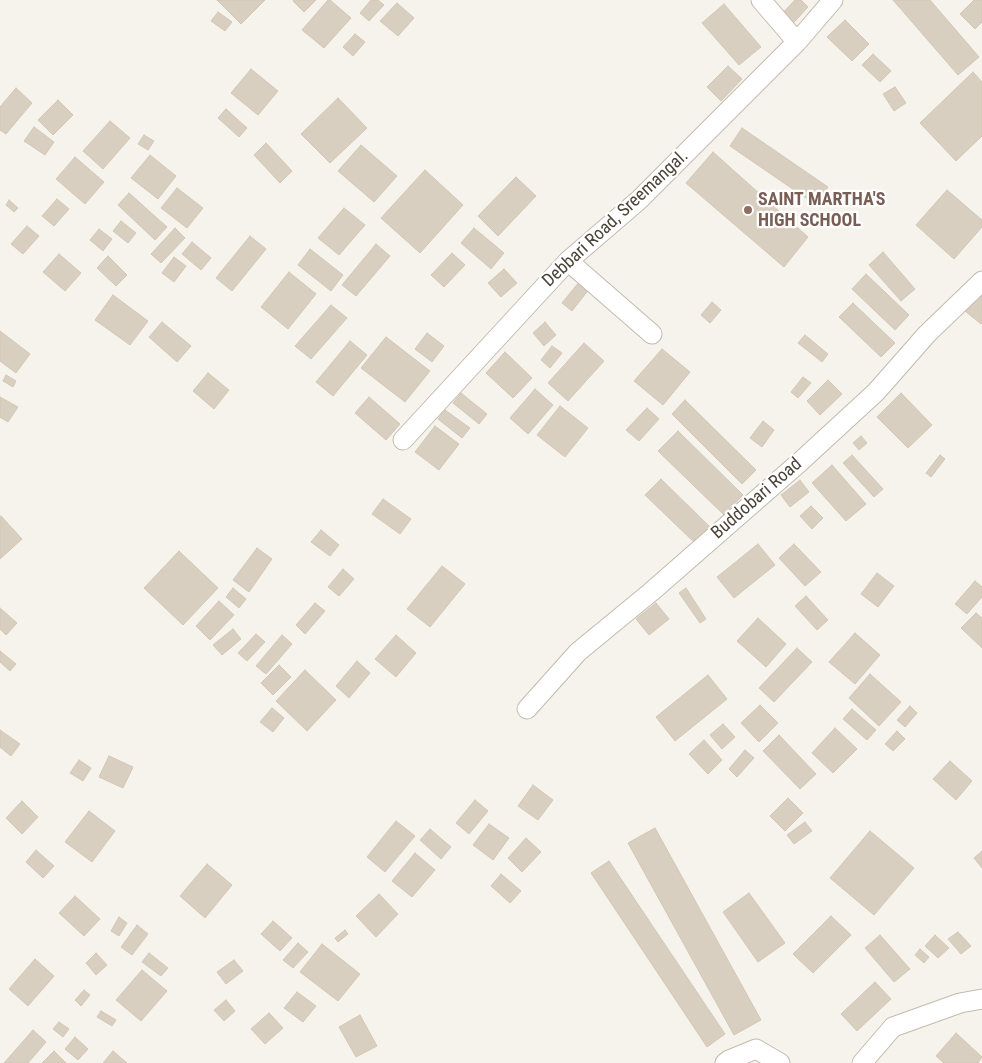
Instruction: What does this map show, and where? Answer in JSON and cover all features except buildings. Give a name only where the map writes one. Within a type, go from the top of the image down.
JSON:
[{"type":"street","points":[[762,0],[797,42]]},
{"type":"street","name":"Debbari Road, Sreemangal.","points":[[403,440],[568,261],[638,200],[797,42],[832,0]]},
{"type":"street","points":[[568,261],[652,334]]},
{"type":"street","name":"Buddobari Road","points":[[527,709],[578,652],[651,592],[876,392],[927,334],[982,281]]},
{"type":"street","points":[[862,1063],[893,1027],[960,1003],[982,999]]},
{"type":"street","points":[[726,1063],[756,1049],[780,1063]]},
{"type":"place","name":"SAINT MARTHA'S HIGH SCHOOL","points":[[748,210]]}]
